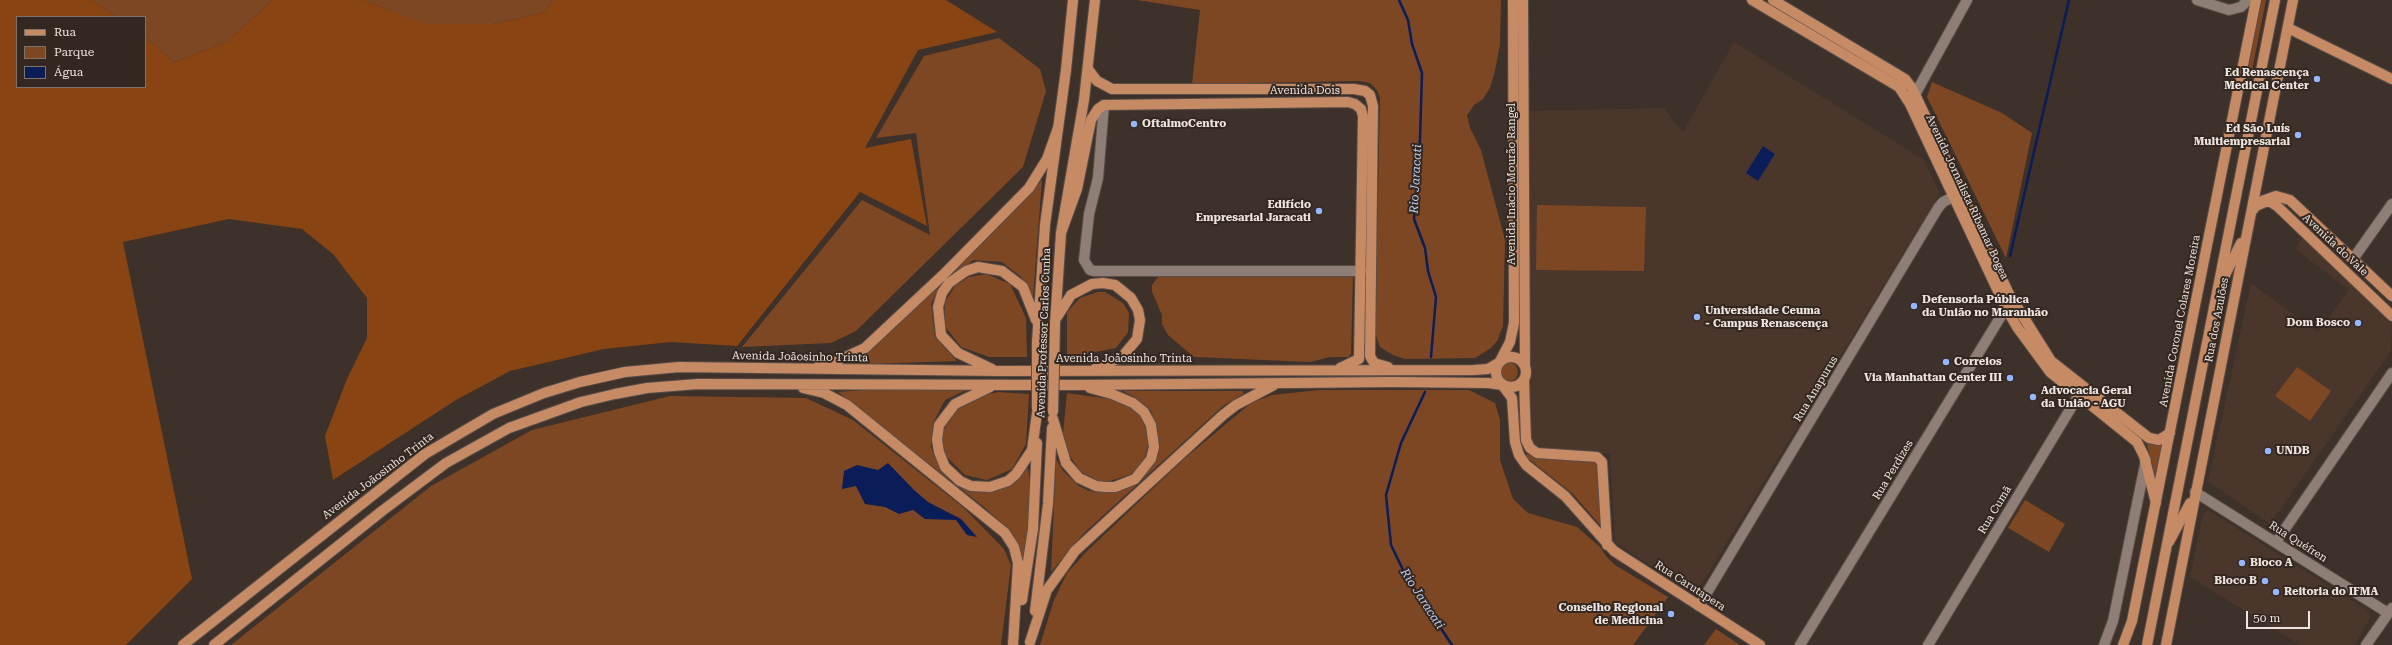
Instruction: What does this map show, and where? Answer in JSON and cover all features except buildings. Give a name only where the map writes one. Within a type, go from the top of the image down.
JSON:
[{"type":"main road","name":"Avenida Professor Carlos Cunha","points":[[1014,645],[1033,529],[1038,337],[1045,225],[1073,0]]},
{"type":"main road","name":"Avenida Professor Carlos Cunha","points":[[1030,644],[1042,569],[1053,416],[1055,324],[1061,233],[1081,117],[1088,69],[1095,0]]},
{"type":"main road","name":"Avenida Inácio Mourão Rangel","points":[[1500,362],[1510,342],[1514,323],[1513,0]]},
{"type":"main road","name":"Avenida Inácio Mourão Rangel","points":[[1523,0],[1525,367]]},
{"type":"main road","name":"Avenida Jornalista Ribamar Bogea","points":[[1752,0],[1894,83],[1910,104],[2009,294],[2026,322],[2051,361],[2081,391],[2134,439],[2146,460],[2156,502]]},
{"type":"main road","name":"Avenida Jornalista Ribamar Bogea","points":[[1773,0],[1905,79],[1915,94],[2006,308],[2045,367],[2150,438],[2159,440],[2170,432]]},
{"type":"main road","name":"Avenida Coronel Colares Moreira","points":[[2123,645],[2132,621],[2256,0]]},
{"type":"main road","points":[[2147,644],[2164,552],[2275,0]]},
{"type":"main road","points":[[2288,0],[2290,16]]},
{"type":"main road","name":"Rua dos Azulões","points":[[2166,645],[2247,231],[2254,208],[2293,0]]},
{"type":"main road","points":[[2288,28],[2392,80]]},
{"type":"main road","name":"Avenida Dois","points":[[1088,69],[1097,81],[1112,89],[1354,89],[1365,91],[1372,98],[1370,356],[1376,364],[1400,371]]},
{"type":"main road","points":[[1254,89],[1254,103]]},
{"type":"main road","name":"Avenida Dois","points":[[1104,105],[1348,102],[1355,104],[1361,109],[1363,116],[1359,359],[1356,362],[1332,371]]},
{"type":"main road","points":[[1061,233],[1077,189],[1087,136],[1094,114],[1104,105]]},
{"type":"main road","points":[[1081,117],[1087,136]]},
{"type":"main road","points":[[797,369],[830,363],[851,356],[880,336],[1029,188],[1047,159],[1058,128]]},
{"type":"main road","name":"Avenida do Vale","points":[[2254,208],[2271,196],[2281,196],[2290,200],[2392,296]]},
{"type":"main road","name":"Avenida do Vale","points":[[2254,208],[2268,202],[2277,206],[2392,316]]},
{"type":"main road","points":[[2216,293],[2247,231]]},
{"type":"main road","points":[[1000,372],[961,355],[944,340],[939,326],[938,307],[942,293],[949,284],[960,274],[978,267],[996,269],[1007,273],[1017,281],[1027,294],[1035,315],[1038,337]]},
{"type":"main road","points":[[2374,279],[2384,308]]},
{"type":"main road","points":[[1055,324],[1062,306],[1071,295],[1081,288],[1092,284],[1103,283],[1115,285],[1128,294],[1138,310],[1140,320],[1139,334],[1134,344],[1126,354],[1107,365],[1071,372]]},
{"type":"main road","points":[[1507,358],[1516,358],[1525,367],[1526,440],[1530,448],[1538,453],[1597,457],[1602,462],[1607,545],[1565,496],[1526,465],[1519,455],[1515,442],[1513,403],[1511,394],[1496,374],[1500,362],[1507,358]]},
{"type":"main road","name":"Avenida Joãosinho Trinta","points":[[183,645],[394,476],[454,435],[505,409],[580,382],[625,372],[679,367],[1000,372],[1400,371],[1481,370],[1500,362]]},
{"type":"main road","points":[[214,645],[413,486],[446,463],[510,428],[581,402],[647,388],[698,384],[1079,385],[1393,382],[1495,383],[1516,386],[1524,380]]},
{"type":"main road","points":[[1030,644],[1047,590],[1075,551],[1223,415],[1247,399],[1280,383]]},
{"type":"main road","points":[[782,384],[824,393],[847,405],[1005,533],[1014,547],[1018,563],[1014,645]]},
{"type":"main road","points":[[999,384],[959,401],[950,408],[941,422],[938,433],[939,452],[945,467],[955,477],[971,486],[981,488],[999,485],[1016,474],[1032,450],[1037,411]]},
{"type":"main road","points":[[1053,416],[1066,463],[1079,478],[1096,486],[1115,487],[1135,478],[1144,470],[1151,459],[1154,447],[1151,425],[1144,412],[1124,398],[1079,385]]},
{"type":"main road","points":[[2164,552],[2195,492]]},
{"type":"main road","name":"Rua Carutapera","points":[[1607,545],[1760,645]]},
{"type":"street","points":[[1910,104],[1967,0]]},
{"type":"street","points":[[2197,0],[2223,9],[2232,10],[2241,7],[2248,0]]},
{"type":"street","points":[[1104,105],[1098,178],[1088,214],[1084,260],[1085,265],[1092,271],[1361,271]]},
{"type":"street","name":"Rua Anapurus","points":[[1699,606],[1938,208],[1957,195]]},
{"type":"street","points":[[2353,259],[2392,204]]},
{"type":"street","name":"Rua Perdizes","points":[[1800,645],[2006,308]]},
{"type":"street","points":[[2276,542],[2392,373]]},
{"type":"street","name":"Rua Cumã","points":[[1928,645],[2081,391]]},
{"type":"street","points":[[2104,645],[2113,621],[2146,460]]},
{"type":"street","name":"Rua Quéfren","points":[[2195,492],[2390,610]]},
{"type":"street","points":[[2366,645],[2390,610]]},
{"type":"shaded area","points":[[0,0],[91,0],[115,16],[16,16],[16,88],[146,88],[146,38],[174,62],[225,43],[273,0],[363,0],[426,24],[493,24],[543,13],[553,0],[946,0],[997,32],[918,50],[865,148],[911,139],[927,226],[860,192],[737,346],[671,342],[604,349],[510,371],[456,400],[333,480],[325,436],[347,379],[367,338],[367,298],[333,254],[302,229],[229,219],[123,242],[192,579],[126,645],[0,645]]},
{"type":"shaded area","name":"Universidade Ceuma - Campus Renascença","points":[[1734,42],[1924,160],[1940,193],[1695,595],[1615,542],[1610,454],[1540,450],[1530,440],[1529,111],[1664,108],[1683,132]]},
{"type":"shaded area","points":[[2303,237],[2392,320],[2391,351],[2270,524],[2208,481],[2251,283],[2318,332],[2349,290],[2295,249]]},
{"type":"shaded area","name":"Reitoria do IFMA","points":[[2208,510],[2367,610],[2371,618],[2354,645],[2300,645],[2190,577],[2203,514]]},
{"type":"green space","points":[[91,0],[273,0],[225,43],[174,62],[146,38],[146,16],[115,16]]},
{"type":"green space","points":[[363,0],[553,0],[543,13],[493,24],[425,24]]},
{"type":"green space","points":[[1137,0],[1501,0],[1500,44],[1490,88],[1483,99],[1474,105],[1467,115],[1470,128],[1481,150],[1505,240],[1503,326],[1497,341],[1491,348],[1475,358],[1405,359],[1393,355],[1380,347],[1375,333],[1380,98],[1377,90],[1370,83],[1360,81],[1192,84],[1200,10]]},
{"type":"green space","points":[[2261,0],[2266,0],[2252,70],[2248,69]]},
{"type":"green space","points":[[999,38],[1040,69],[1046,91],[1023,167],[856,331],[831,343],[742,347],[862,200],[930,235],[916,133],[876,138],[924,56]]},
{"type":"green space","points":[[1932,82],[2002,113],[2032,133],[2006,258],[1927,97]]},
{"type":"green space","points":[[1042,180],[1033,297],[1021,277],[1002,262],[973,260],[939,288],[931,304],[935,337],[957,361],[837,365],[855,358],[884,337]]},
{"type":"green space","points":[[1537,205],[1646,207],[1644,271],[1536,270]]},
{"type":"green space","points":[[986,274],[1010,284],[1026,318],[1027,357],[989,357],[961,347],[944,325],[945,302],[955,286],[969,277]]},
{"type":"green space","points":[[1353,275],[1351,354],[1348,357],[1330,357],[1310,362],[1194,357],[1168,335],[1162,324],[1162,315],[1152,292],[1152,285],[1159,276]]},
{"type":"green space","points":[[1098,292],[1105,292],[1123,303],[1129,313],[1128,332],[1116,348],[1067,356],[1067,312],[1080,298]]},
{"type":"green space","points":[[1508,362],[1515,365],[1518,372],[1515,379],[1508,382],[1501,379],[1498,372],[1501,365]]},
{"type":"green space","points":[[2297,367],[2331,391],[2310,421],[2275,396]]},
{"type":"green space","points":[[874,389],[966,390],[945,400],[933,423],[931,447],[938,464],[950,479],[975,492],[1002,488],[1028,468],[1031,492],[1025,556],[1022,565],[1020,553],[1010,531],[984,507],[838,392]]},
{"type":"green space","points":[[1319,390],[1469,390],[1495,403],[1500,420],[1500,460],[1513,499],[1528,513],[1577,527],[1600,547],[1615,565],[1668,597],[1633,645],[1040,645],[1054,600],[1067,573],[1088,550],[1184,459],[1251,403],[1272,395]]},
{"type":"green space","points":[[1123,391],[1243,391],[1243,394],[1223,406],[1083,534],[1051,572],[1056,459],[1063,471],[1079,486],[1089,491],[1112,493],[1131,486],[1158,450],[1158,430],[1151,411],[1136,398]]},
{"type":"green space","points":[[998,392],[1029,394],[1026,444],[1012,469],[987,480],[965,475],[946,456],[941,436],[952,412],[971,398]]},
{"type":"green space","points":[[1067,393],[1110,399],[1127,404],[1137,411],[1144,420],[1149,442],[1144,460],[1138,469],[1129,475],[1110,481],[1099,481],[1081,472],[1068,453],[1063,434]]},
{"type":"green space","points":[[670,396],[806,398],[853,420],[964,508],[1004,549],[1011,565],[1001,645],[231,645],[431,486],[532,430]]},
{"type":"green space","points":[[2136,431],[2155,444],[2163,443],[2156,481],[2147,444]]},
{"type":"green space","points":[[1528,453],[1536,458],[1595,461],[1599,465],[1601,526],[1573,494],[1526,456]]},
{"type":"green space","points":[[2025,500],[2065,524],[2049,552],[2008,528]]},
{"type":"green space","points":[[1716,629],[1740,645],[1704,645]]},
{"type":"water","points":[[1763,146],[1775,154],[1758,181],[1746,173]]},
{"type":"water","points":[[888,463],[928,502],[961,519],[977,537],[967,535],[956,520],[925,519],[913,510],[899,514],[885,507],[865,504],[856,486],[842,489],[844,471],[857,465],[878,470]]},
{"type":"waterway","name":"Rio Jaracati","points":[[1399,0],[1408,20],[1412,44],[1422,73],[1420,139],[1414,219],[1425,248],[1428,271],[1436,297],[1431,357]]},
{"type":"waterway","points":[[2010,256],[2069,0]]},
{"type":"waterway","name":"Rio Jaracati","points":[[1425,392],[1401,443],[1386,495],[1391,545],[1406,576],[1452,645]]},
{"type":"place","name":"Ed Renascença Medical Center","points":[[2317,79]]},
{"type":"place","name":"OftalmoCentro","points":[[1134,124]]},
{"type":"place","name":"Ed São Luís Multiempresarial","points":[[2298,135]]},
{"type":"place","name":"Edifício Empresarial Jaracati","points":[[1319,211]]},
{"type":"place","name":"Defensoria Pública da União no Maranhão","points":[[1914,306]]},
{"type":"place","name":"Universidade Ceuma - Campus Renascença","points":[[1697,317]]},
{"type":"place","name":"Dom Bosco","points":[[2358,323]]},
{"type":"place","name":"Correios","points":[[1946,362]]},
{"type":"place","name":"Via Manhattan Center III","points":[[2010,378]]},
{"type":"place","name":"Advocacia Geral da União - AGU","points":[[2033,397]]},
{"type":"place","name":"UNDB","points":[[2268,451]]},
{"type":"place","name":"Bloco A","points":[[2242,563]]},
{"type":"place","name":"Bloco B","points":[[2265,581]]},
{"type":"place","name":"Reitoria do IFMA","points":[[2276,592]]},
{"type":"place","name":"Conselho Regional de Medicina","points":[[1671,614]]}]
